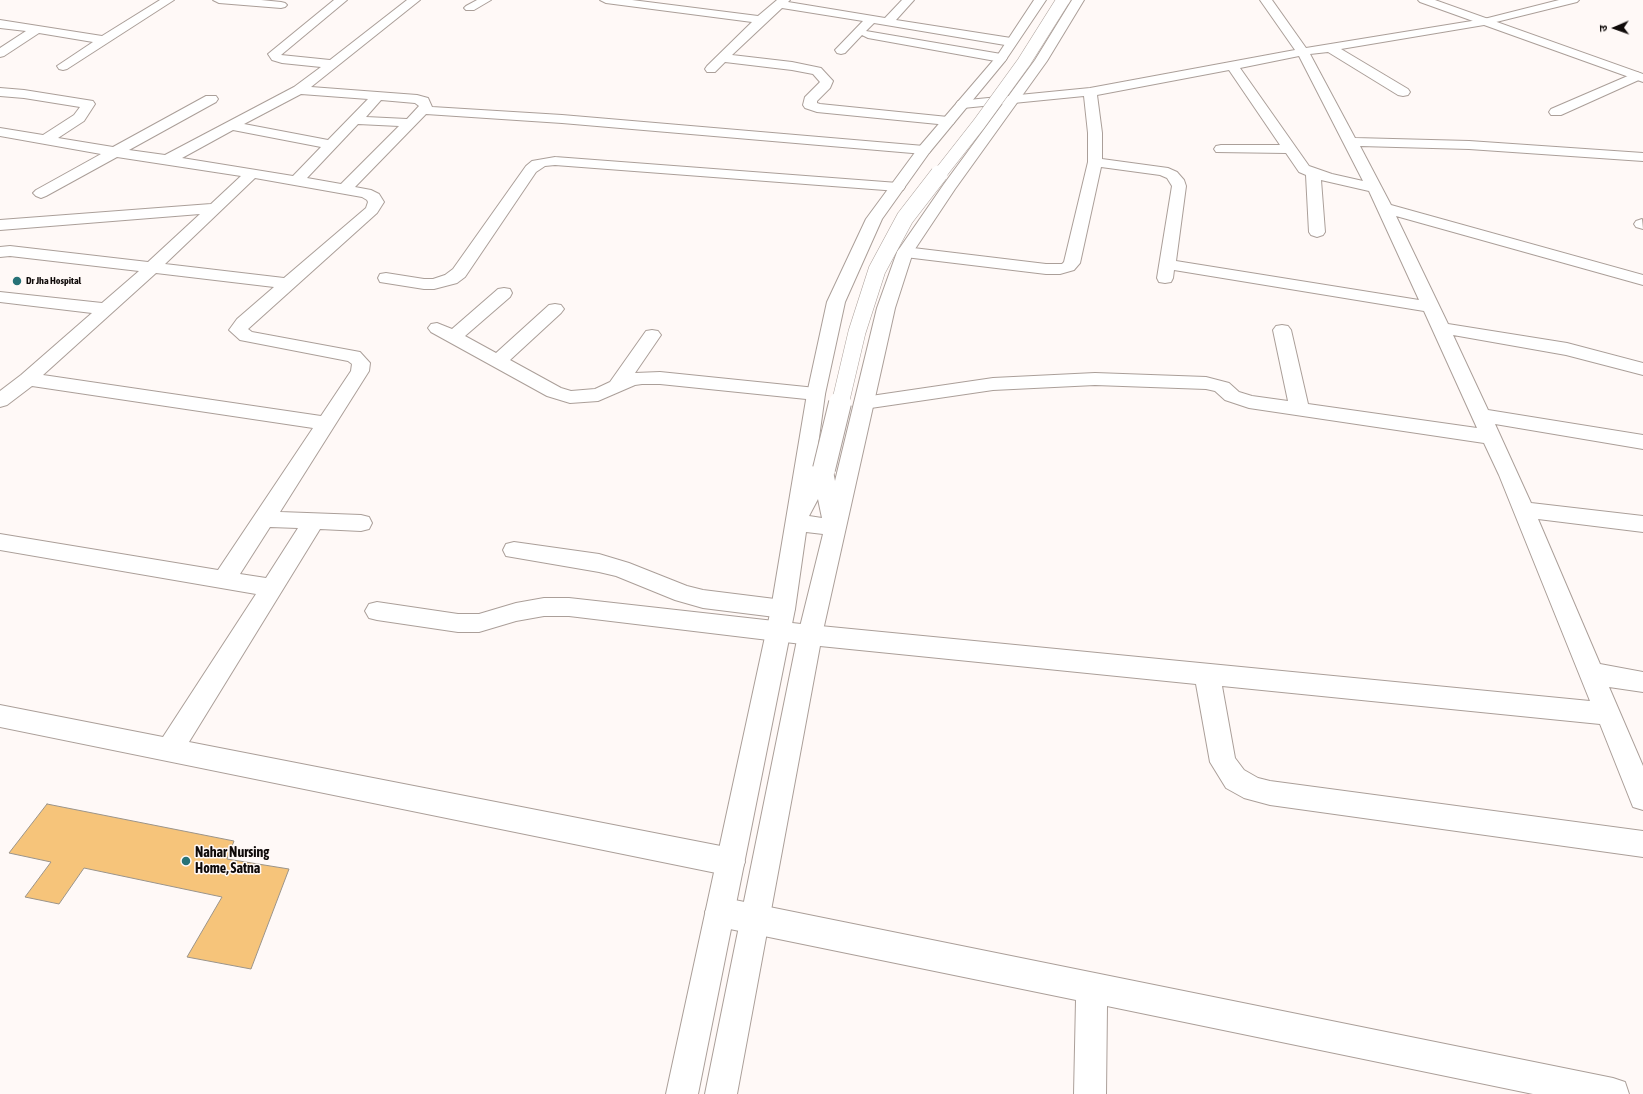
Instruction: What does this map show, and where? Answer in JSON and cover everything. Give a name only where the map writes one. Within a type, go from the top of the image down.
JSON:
[{"type":"street","points":[[63,66],[168,0]]},
{"type":"street","points":[[219,0],[281,5]]},
{"type":"street","points":[[333,64],[282,59],[276,57],[274,54],[341,0]]},
{"type":"street","points":[[167,160],[300,90],[414,0]]},
{"type":"street","points":[[470,8],[485,0]]},
{"type":"street","points":[[606,0],[630,1],[762,20]]},
{"type":"street","points":[[886,22],[908,0]]},
{"type":"street","points":[[1266,0],[1303,52],[1385,208],[1524,510],[1590,673],[1643,798]]},
{"type":"street","points":[[1424,0],[1622,71],[1640,71]]},
{"type":"street","points":[[1451,0],[1502,17],[1640,71]]},
{"type":"street","points":[[963,104],[1090,92],[1329,47],[1484,22],[1573,0]]},
{"type":"street","points":[[711,69],[782,2],[886,22],[1006,50]]},
{"type":"street","points":[[682,1094],[781,620],[816,394],[836,302],[874,219],[924,150],[1006,50],[1037,4],[1070,4]]},
{"type":"street","points":[[721,1094],[756,920],[810,635],[886,308],[905,252],[949,186],[1041,61],[1070,4]]},
{"type":"street","points":[[795,523],[824,470],[857,332],[878,270],[905,218],[984,118],[1024,62],[1070,4]]},
{"type":"street","points":[[841,50],[871,19]]},
{"type":"street","points":[[0,24],[104,40]]},
{"type":"street","points":[[0,53],[36,30]]},
{"type":"street","points":[[858,32],[1006,50]]},
{"type":"street","points":[[1329,47],[1402,92]]},
{"type":"street","points":[[722,58],[792,66],[817,71],[827,81],[826,85],[810,100],[810,105],[817,108],[948,121]]},
{"type":"street","points":[[1233,66],[1304,169],[1312,174],[1375,188]]},
{"type":"street","points":[[1556,112],[1640,71]]},
{"type":"street","points":[[300,90],[423,101],[426,106],[344,189]]},
{"type":"street","points":[[0,92],[24,94],[88,104],[79,118],[46,140]]},
{"type":"street","points":[[905,252],[1046,269],[1060,269],[1068,267],[1072,263],[1095,162],[1095,133],[1090,92]]},
{"type":"street","points":[[296,180],[378,96]]},
{"type":"street","points":[[41,193],[211,99]]},
{"type":"street","points":[[423,110],[562,119],[924,150]]},
{"type":"street","points":[[354,120],[410,123]]},
{"type":"street","points":[[230,126],[331,144]]},
{"type":"street","points":[[0,132],[115,152],[252,172],[366,193],[374,197],[376,202],[372,210],[243,323],[238,330],[246,336],[354,356],[361,363],[360,371],[224,580]]},
{"type":"street","points":[[1350,142],[1469,145],[1643,158]]},
{"type":"street","points":[[1220,149],[1290,149]]},
{"type":"street","points":[[386,278],[424,284],[434,284],[451,280],[459,273],[531,169],[537,164],[545,162],[555,161],[898,187]]},
{"type":"street","points":[[1095,162],[1163,171],[1172,175],[1177,180],[1179,186],[1166,271],[1431,307]]},
{"type":"street","points":[[0,402],[28,380],[152,268],[252,172]]},
{"type":"street","points":[[1312,174],[1317,232]]},
{"type":"street","points":[[0,224],[213,208]]},
{"type":"street","points":[[1385,208],[1643,280]]},
{"type":"street","points":[[0,252],[10,251],[289,284]]},
{"type":"street","points":[[453,337],[504,293]]},
{"type":"street","points":[[0,297],[106,309]]},
{"type":"street","points":[[498,361],[555,309]]},
{"type":"street","points":[[437,328],[554,392],[570,397],[598,394],[630,380],[642,378],[660,378],[816,394]]},
{"type":"street","points":[[1441,328],[1567,350],[1643,368]]},
{"type":"street","points":[[1282,330],[1299,409]]},
{"type":"street","points":[[617,386],[652,335]]},
{"type":"street","points":[[864,403],[993,384],[1095,379],[1206,383],[1222,387],[1232,396],[1249,402],[1491,437]]},
{"type":"street","points":[[28,380],[326,423]]},
{"type":"street","points":[[1481,415],[1643,442]]},
{"type":"street","points":[[824,470],[835,527]]},
{"type":"street","points":[[1524,510],[1643,524]]},
{"type":"street","points":[[264,519],[361,523]]},
{"type":"street","points":[[170,749],[314,521]]},
{"type":"street","points":[[795,523],[835,527]]},
{"type":"street","points":[[0,542],[272,588]]},
{"type":"street","points":[[514,550],[599,563],[621,569],[683,594],[781,620],[810,635],[1607,714]]},
{"type":"street","points":[[377,610],[458,623],[479,623],[516,612],[544,608],[569,607],[781,620]]},
{"type":"street","points":[[1590,673],[1643,682]]},
{"type":"street","points":[[1207,674],[1223,762],[1235,779],[1253,789],[1270,793],[1643,844]]},
{"type":"street","points":[[0,716],[731,862]]},
{"type":"street","points":[[720,912],[1613,1094]]},
{"type":"street","points":[[1090,1094],[1092,989]]},
{"type":"building","points":[[47,804],[234,841],[227,859],[289,869],[251,969],[187,957],[222,897],[84,868],[59,904],[25,897],[51,862],[9,853]]},
{"type":"place","name":"Dr Jha Hospital","points":[[17,281]]},
{"type":"place","name":"Nahar Nursing Home, Satna","points":[[186,861]]}]
